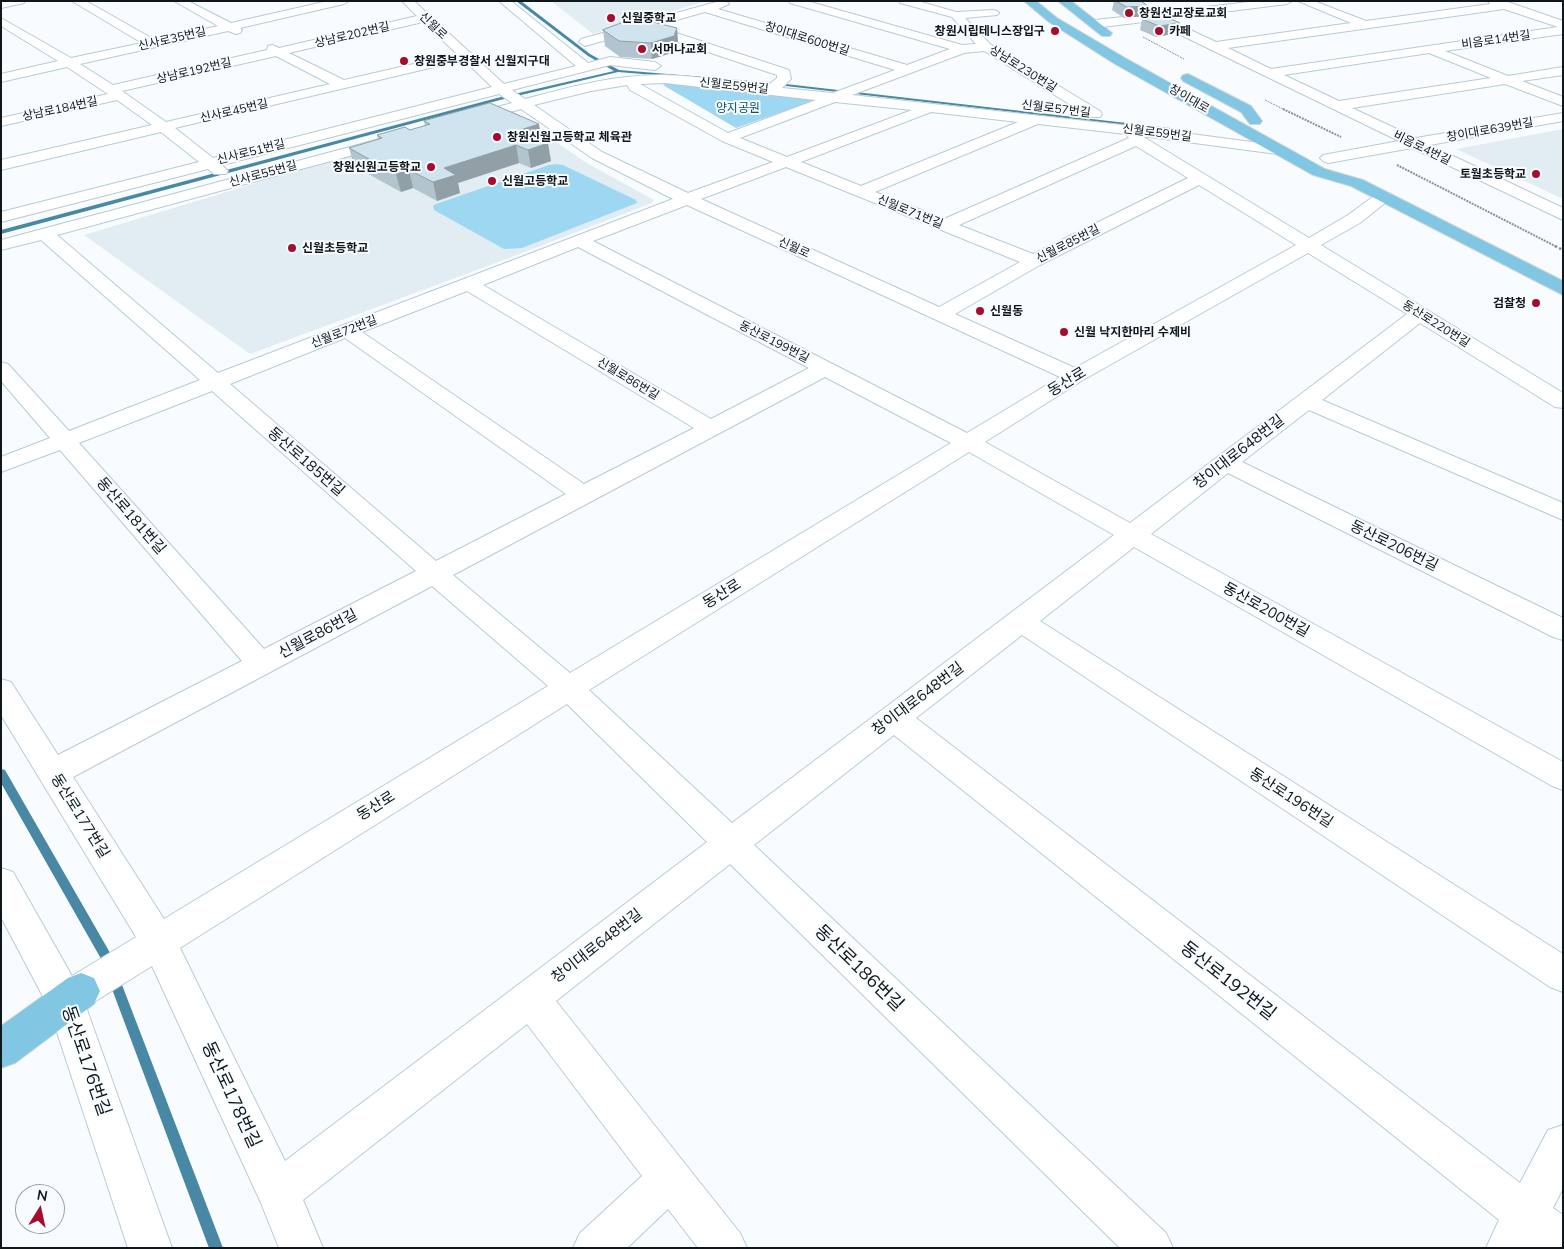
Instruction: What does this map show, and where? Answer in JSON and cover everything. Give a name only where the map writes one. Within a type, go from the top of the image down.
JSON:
[{"type":"main road","points":[[1013,1],[1065,43]]},
{"type":"main road","name":"창이대로","points":[[1029,1],[1061,25],[1228,122],[1255,126]]},
{"type":"main road","name":"창이대로","points":[[1042,1],[1096,38],[1255,126],[1277,149],[1319,172],[1357,183],[1384,196],[1563,289]]},
{"type":"main road","points":[[1063,1],[1119,40]]},
{"type":"main road","points":[[1082,53],[1206,116],[1228,122]]},
{"type":"main road","points":[[1178,72],[1246,109],[1255,126]]},
{"type":"main road","name":"창이대로","points":[[1312,150],[1348,169],[1357,183]]},
{"type":"main road","points":[[1,1049],[74,996]]},
{"type":"street","points":[[1,5],[20,1]]},
{"type":"street","points":[[77,1],[153,44]]},
{"type":"street","points":[[179,1],[246,35]]},
{"type":"street","name":"신사로35번길","points":[[1,78],[229,27],[298,6],[344,1]]},
{"type":"street","name":"신월로","points":[[406,1],[503,90],[598,156],[687,199],[1076,376]]},
{"type":"street","points":[[504,1],[590,66]]},
{"type":"street","points":[[610,61],[581,39],[642,26],[734,1]]},
{"type":"street","points":[[794,1],[962,49]]},
{"type":"street","points":[[904,1],[956,15],[993,13]]},
{"type":"street","points":[[928,8],[948,1]]},
{"type":"street","name":"비음로4번길","points":[[1131,1],[1154,17],[1563,215]]},
{"type":"street","points":[[1210,1],[1222,9]]},
{"type":"street","points":[[1094,24],[1287,1]]},
{"type":"street","name":"비음로14번길","points":[[1303,1],[1563,102]]},
{"type":"street","points":[[1493,1],[1563,25]]},
{"type":"street","name":"비음로14번길","points":[[1365,25],[1505,5]]},
{"type":"street","name":"창이대로600번길","points":[[706,9],[908,70]]},
{"type":"street","name":"상남로230번길","points":[[956,15],[986,47],[1095,114]]},
{"type":"street","name":"상남로202번길","points":[[278,52],[425,18]]},
{"type":"street","points":[[1,21],[69,63],[165,127],[232,181]]},
{"type":"street","points":[[1214,46],[1365,25]]},
{"type":"street","points":[[642,26],[784,73],[777,85]]},
{"type":"street","name":"비음로14번길","points":[[1428,50],[1563,30]]},
{"type":"street","name":"상남로202번길","points":[[262,44],[343,85]]},
{"type":"street","name":"신월로57번길","points":[[850,92],[962,49],[986,47]]},
{"type":"street","points":[[1269,73],[1428,50]]},
{"type":"street","name":"상남로192번길","points":[[114,93],[278,52]]},
{"type":"street","name":"신사로45번길","points":[[1,165],[466,56]]},
{"type":"street","points":[[503,90],[610,61]]},
{"type":"street","name":"신월로57번길","points":[[610,61],[777,85],[1095,114],[1255,126]]},
{"type":"street","points":[[1336,106],[1563,70]]},
{"type":"street","name":"신월로59번길","points":[[523,104],[602,83],[631,80],[665,79],[777,85],[850,92],[933,108],[1036,119],[1134,135],[1277,149]]},
{"type":"street","points":[[631,80],[635,87],[727,138],[786,162]]},
{"type":"street","name":"신사로51번길","points":[[1,216],[503,90]]},
{"type":"street","name":"신월로59번길","points":[[727,138],[850,92]]},
{"type":"street","name":"상남로184번길","points":[[8,120],[114,93]]},
{"type":"street","points":[[459,122],[523,104]]},
{"type":"street","points":[[687,199],[933,108]]},
{"type":"street","points":[[1,110],[8,120]]},
{"type":"street","name":"창이대로639번길","points":[[1328,158],[1563,117]]},
{"type":"street","name":"신월로59번길","points":[[860,192],[1036,119]]},
{"type":"street","points":[[1134,135],[1199,179],[1309,246]]},
{"type":"street","name":"신월로59번길","points":[[944,225],[1134,135]]},
{"type":"street","name":"신사로55번길","points":[[1,245],[232,181],[403,137]]},
{"type":"street","name":"신월로71번길","points":[[786,162],[1034,261]]},
{"type":"street","name":"신월로85번길","points":[[940,314],[1034,261],[1199,179]]},
{"type":"street","name":"동산로","points":[[74,996],[1076,376],[1309,246],[1354,219],[1384,196]]},
{"type":"street","name":"신월로72번길","points":[[1,466],[687,199]]},
{"type":"street","name":"동산로185번길","points":[[44,233],[434,574],[569,688]]},
{"type":"street","name":"동산로199번길","points":[[579,241],[969,443]]},
{"type":"street","name":"동산로220번길","points":[[1309,246],[1563,402]]},
{"type":"street","name":"신월로86번길","points":[[469,284],[710,428]]},
{"type":"street","name":"창이대로648번길","points":[[278,1192],[1419,314]]},
{"type":"street","points":[[348,330],[584,495]]},
{"type":"street","name":"동산로181번길","points":[[1,368],[261,664]]},
{"type":"street","name":"신월로86번길","points":[[53,772],[825,368]]},
{"type":"street","points":[[1306,400],[1563,512]]},
{"type":"street","name":"동산로200번길","points":[[969,443],[1563,777]]},
{"type":"street","name":"동산로206번길","points":[[1226,463],[1563,630]]},
{"type":"street","name":"동산로196번길","points":[[1020,621],[1563,975]]},
{"type":"street","name":"동산로186번길","points":[[569,688],[1151,1248]]},
{"type":"street","name":"동산로177번길","points":[[1,690],[53,772],[150,948]]},
{"type":"street","name":"동산로192번길","points":[[894,718],[1517,1231],[1563,1244]]},
{"type":"street","name":"동산로176번길","points":[[1,883],[74,996],[150,1248]]},
{"type":"street","name":"동산로178번길","points":[[150,948],[278,1192],[301,1248]]},
{"type":"street","points":[[530,998],[725,1248]]},
{"type":"street","points":[[1517,1231],[1563,1145]]},
{"type":"street","points":[[595,1248],[671,1178]]},
{"type":"path","points":[[1119,21],[1136,34],[1190,62]]},
{"type":"path","points":[[1261,98],[1368,150],[1563,250]]},
{"type":"shaded area","name":"신월중학교","points":[[551,1],[707,1],[593,34]]},
{"type":"shaded area","name":"신월초등학교","points":[[508,112],[514,112],[585,162],[654,200],[652,203],[504,260],[250,354],[84,235],[329,161]]},
{"type":"shaded area","name":"토월초등학교","points":[[1563,129],[1563,199],[1456,149]]},
{"type":"green space","name":"양지공원","points":[[673,82],[819,99],[736,128],[663,85]]},
{"type":"green space","points":[[549,165],[563,165],[636,200],[637,203],[522,248],[504,249],[434,210],[433,206],[436,204]]},
{"type":"building","points":[[1116,1],[1141,1],[1148,6],[1127,7]]},
{"type":"building","points":[[1164,16],[1180,23],[1159,26],[1142,19]]},
{"type":"building","points":[[624,22],[653,22],[677,28],[674,36],[651,43],[619,41],[603,30]]},
{"type":"building","points":[[490,103],[539,124],[520,130],[548,143],[528,150],[516,145],[444,168],[456,175],[433,182],[409,170],[396,174],[349,148],[382,138],[377,135],[405,127],[410,130],[430,124],[424,121]]},
{"type":"waterway","points":[[518,1],[589,55],[618,71]]},
{"type":"waterway","points":[[1,232],[499,99],[618,71]]},
{"type":"waterway","points":[[618,71],[777,84],[1179,130]]},
{"type":"waterway","points":[[1,773],[105,955],[216,1248]]},
{"type":"place","name":"창원선교장로교회","points":[[1129,13]]},
{"type":"place","name":"신월중학교","points":[[611,18]]},
{"type":"place","name":"창원시립테니스장입구","points":[[1055,31]]},
{"type":"place","name":"카페","points":[[1159,31]]},
{"type":"place","name":"서머나교회","points":[[642,49]]},
{"type":"place","name":"창원중부경찰서 신월지구대","points":[[404,61]]},
{"type":"place","name":"창원신월고등학교 체육관","points":[[497,137]]},
{"type":"place","name":"창원신원고등학교","points":[[431,167]]},
{"type":"place","name":"토월초등학교","points":[[1536,174]]},
{"type":"place","name":"신월고등학교","points":[[492,181]]},
{"type":"place","name":"신월초등학교","points":[[292,248]]},
{"type":"place","name":"검찰청","points":[[1536,303]]},
{"type":"place","name":"신월동","points":[[980,311]]},
{"type":"place","name":"신월 낙지한마리 수제비","points":[[1064,332]]}]
